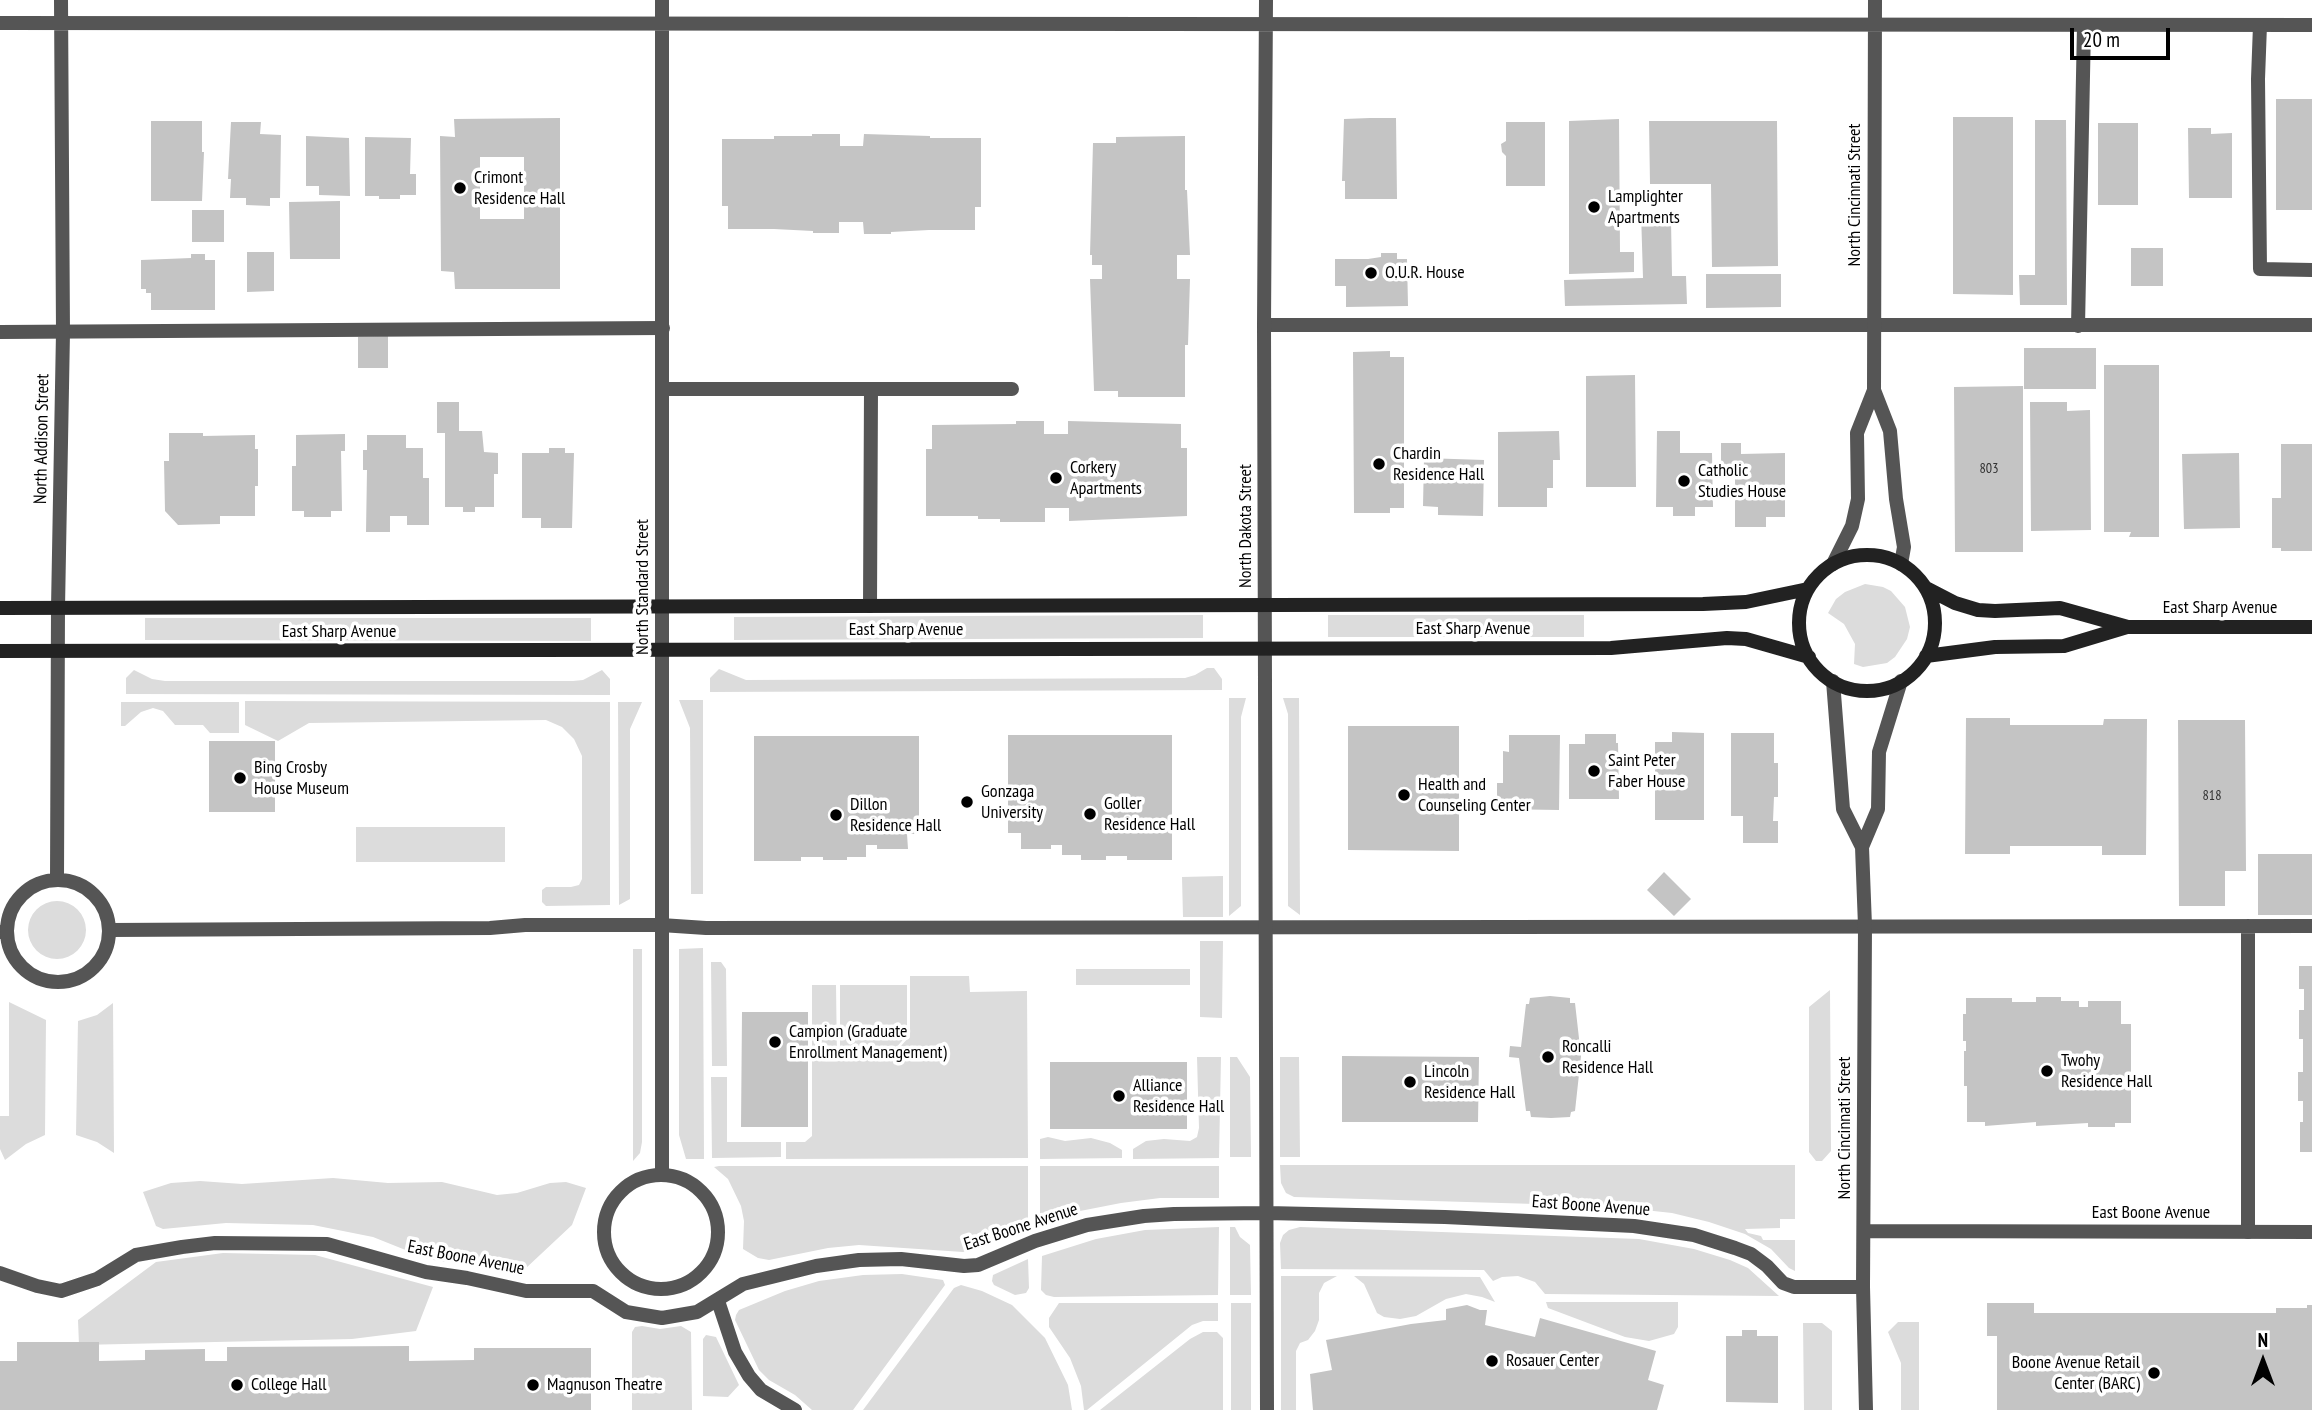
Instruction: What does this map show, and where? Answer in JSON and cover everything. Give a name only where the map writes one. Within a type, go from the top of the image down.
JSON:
[{"type":"street","name":"North Addison Street","points":[[57,879],[63,332],[61,0]]},
{"type":"street","name":"North Standard Street","points":[[662,0],[662,1175]]},
{"type":"street","name":"North Dakota Street","points":[[1266,0],[1264,325],[1267,1410]]},
{"type":"street","name":"North Cincinnati Street","points":[[1875,0],[1874,390],[1889,431],[1904,547],[1901,564]]},
{"type":"street","points":[[0,23],[2312,25]]},
{"type":"street","points":[[2260,25],[2260,269],[2312,270]]},
{"type":"street","points":[[2078,326],[2084,26]]},
{"type":"street","points":[[1264,325],[2312,325]]},
{"type":"street","points":[[0,332],[663,328]]},
{"type":"street","points":[[663,388],[1012,389]]},
{"type":"street","points":[[870,606],[871,389]]},
{"type":"street","name":"North Cincinnati Street","points":[[1833,564],[1852,526],[1858,499],[1857,433],[1874,390]]},
{"type":"street","points":[[1849,557],[1885,557],[1901,564],[1926,588],[1933,605],[1933,640],[1926,656],[1916,670],[1885,688],[1850,688],[1833,681],[1819,671],[1808,657],[1801,640],[1801,605],[1808,589],[1819,575],[1833,564],[1849,557]]},
{"type":"street","name":"East Sharp Avenue","points":[[1926,588],[1955,603],[1978,610],[2060,608],[2128,627],[2312,627]]},
{"type":"street","name":"East Sharp Avenue","points":[[0,608],[1703,604],[1746,602],[1808,589]]},
{"type":"street","name":"East Sharp Avenue","points":[[1926,656],[1995,647],[2064,646],[2128,627]]},
{"type":"street","name":"East Sharp Avenue","points":[[0,651],[1611,648],[1727,638],[1746,639],[1808,657]]},
{"type":"street","name":"North Cincinnati Street","points":[[1833,681],[1843,809],[1862,847],[1865,926],[1863,1287],[1866,1410]]},
{"type":"street","name":"North Cincinnati Street","points":[[1862,847],[1878,809],[1879,752],[1901,681]]},
{"type":"street","points":[[57,879],[73,881],[88,888],[100,900],[107,914],[110,930],[108,946],[101,960],[89,972],[75,980],[59,983],[29,974],[17,962],[3,932],[16,901],[27,889],[41,882],[57,879]]},
{"type":"street","points":[[110,930],[340,930],[525,925],[660,925],[706,929],[2312,926]]},
{"type":"street","points":[[2248,926],[2248,1232]]},
{"type":"street","points":[[662,1175],[680,1178],[702,1193],[716,1216],[718,1234],[714,1252],[705,1268],[691,1280],[675,1287],[656,1288],[637,1283],[621,1272],[610,1256],[604,1238],[606,1219],[613,1201],[626,1187],[643,1178],[662,1175]]},
{"type":"street","name":"East Boone Avenue","points":[[0,1273],[61,1291],[97,1279],[136,1255],[215,1243],[327,1244],[426,1272],[526,1291],[593,1291],[626,1311],[662,1318],[697,1311],[743,1284],[816,1266],[859,1260],[901,1259],[978,1265],[1035,1241],[1087,1225],[1174,1214],[1267,1213],[1445,1217],[1634,1226],[1694,1235],[1751,1254],[1783,1283],[1794,1287],[1863,1287]]},
{"type":"street","name":"East Boone Avenue","points":[[1864,1231],[2312,1233]]},
{"type":"street","points":[[718,1301],[735,1352],[749,1377],[761,1390],[795,1410]]},
{"type":"shaded area","points":[[1865,584],[1891,591],[1905,607],[1910,627],[1907,639],[1895,657],[1887,663],[1863,667],[1854,664],[1855,644],[1844,624],[1828,613],[1836,599]]},
{"type":"shaded area","points":[[1203,615],[1203,638],[734,640],[734,617]]},
{"type":"shaded area","points":[[1328,615],[1584,615],[1584,637],[1328,637]]},
{"type":"shaded area","points":[[145,618],[591,618],[591,641],[145,640]]},
{"type":"shaded area","points":[[1207,668],[1214,668],[1222,679],[1222,690],[710,692],[710,678],[719,669],[746,680],[1185,678]]},
{"type":"shaded area","points":[[134,670],[152,679],[165,681],[573,681],[583,680],[602,670],[610,679],[610,695],[126,694],[126,678]]},
{"type":"shaded area","points":[[1229,698],[1246,698],[1241,717],[1241,906],[1229,916]]},
{"type":"shaded area","points":[[1283,698],[1299,698],[1300,915],[1288,906],[1288,714]]},
{"type":"shaded area","points":[[679,700],[703,700],[703,894],[691,894],[690,728]]},
{"type":"shaded area","points":[[245,701],[610,702],[610,905],[546,906],[542,902],[542,890],[546,887],[571,887],[579,885],[582,879],[582,756],[574,739],[562,727],[546,720],[309,723],[278,741],[245,725]]},
{"type":"shaded area","points":[[121,702],[239,702],[239,733],[210,733],[203,725],[175,725],[163,711],[153,708],[141,712],[125,726],[121,726]]},
{"type":"shaded area","points":[[618,702],[642,702],[630,729],[630,899],[619,905]]},
{"type":"shaded area","points":[[356,827],[505,827],[505,862],[356,862]]},
{"type":"shaded area","points":[[1223,876],[1223,917],[1183,917],[1182,877]]},
{"type":"shaded area","points":[[57,901],[68,903],[81,914],[86,930],[84,941],[73,954],[57,959],[46,957],[33,946],[28,930],[30,919],[41,906]]},
{"type":"shaded area","points":[[1200,941],[1223,941],[1222,1018],[1200,1017]]},
{"type":"shaded area","points":[[703,948],[704,1159],[686,1159],[679,1135],[679,949]]},
{"type":"shaded area","points":[[633,949],[642,949],[642,1142],[640,1153],[633,1161]]},
{"type":"shaded area","points":[[711,962],[721,962],[726,969],[727,1066],[712,1066]]},
{"type":"shaded area","points":[[1076,969],[1190,969],[1190,985],[1076,985]]},
{"type":"shaded area","points":[[910,976],[969,976],[970,992],[1027,991],[1028,1158],[786,1159],[786,1142],[805,1142],[812,1136],[812,985],[836,985],[837,1059],[889,1059],[910,1036]]},
{"type":"shaded area","points":[[840,985],[907,985],[907,1035],[895,1049],[840,1048]]},
{"type":"shaded area","points":[[1830,990],[1831,1151],[1822,1161],[1816,1161],[1809,1152],[1809,1007]]},
{"type":"shaded area","points":[[9,1002],[46,1020],[45,1135],[26,1144],[5,1160],[0,1149],[0,1116],[9,1116]]},
{"type":"shaded area","points":[[113,1003],[114,1153],[97,1142],[76,1135],[78,1021],[97,1015]]},
{"type":"shaded area","points":[[1197,1057],[1221,1057],[1219,1158],[1133,1159],[1133,1149],[1146,1141],[1190,1141],[1197,1137]]},
{"type":"shaded area","points":[[1230,1057],[1237,1057],[1250,1077],[1251,1157],[1230,1157]]},
{"type":"shaded area","points":[[1280,1057],[1299,1057],[1300,1157],[1280,1157]]},
{"type":"shaded area","points":[[711,1077],[727,1077],[727,1142],[781,1142],[781,1157],[712,1158]]},
{"type":"shaded area","points":[[1048,1137],[1065,1141],[1091,1138],[1110,1143],[1122,1150],[1122,1158],[1040,1159],[1040,1139]]},
{"type":"shaded area","points":[[1280,1165],[1795,1165],[1795,1219],[1780,1219],[1780,1228],[1745,1229],[1748,1233],[1761,1236],[1763,1240],[1795,1240],[1795,1271],[1771,1249],[1745,1234],[1672,1213],[1536,1204],[1294,1197],[1286,1193],[1281,1183]]},
{"type":"shaded area","points":[[1028,1166],[1028,1228],[963,1252],[859,1245],[828,1248],[769,1260],[758,1258],[743,1249],[744,1221],[741,1206],[728,1179],[714,1167]]},
{"type":"shaded area","points":[[1040,1166],[1219,1166],[1219,1198],[1160,1198],[1121,1203],[1040,1223]]},
{"type":"shaded area","points":[[333,1178],[388,1183],[442,1182],[497,1195],[517,1193],[550,1183],[566,1182],[586,1188],[572,1225],[525,1269],[498,1271],[428,1259],[373,1237],[313,1225],[226,1223],[163,1229],[156,1226],[143,1192],[171,1183],[200,1181],[242,1184]]},
{"type":"shaded area","points":[[1219,1227],[1218,1295],[1054,1297],[1041,1290],[1042,1256],[1096,1239],[1145,1230]]},
{"type":"shaded area","points":[[1230,1227],[1235,1227],[1240,1237],[1250,1245],[1251,1295],[1230,1295]]},
{"type":"shaded area","points":[[1300,1227],[1639,1239],[1694,1249],[1730,1260],[1748,1268],[1779,1296],[1545,1294],[1535,1282],[1518,1276],[1502,1277],[1493,1281],[1484,1270],[1281,1269],[1280,1243],[1283,1235]]},
{"type":"shaded area","points":[[223,1253],[315,1255],[433,1287],[416,1331],[352,1339],[79,1345],[78,1320],[156,1262]]},
{"type":"shaded area","points":[[1028,1259],[1029,1288],[1026,1293],[1015,1295],[994,1285],[993,1275]]},
{"type":"shaded area","points":[[902,1274],[943,1280],[945,1285],[853,1410],[812,1410],[795,1395],[769,1380],[759,1370],[735,1320],[739,1310],[785,1291],[819,1281],[863,1275]]},
{"type":"shaded area","points":[[1281,1276],[1337,1276],[1324,1283],[1319,1293],[1319,1320],[1315,1331],[1308,1340],[1300,1343],[1296,1351],[1296,1410],[1281,1410]]},
{"type":"shaded area","points":[[1354,1276],[1480,1277],[1495,1302],[1466,1294],[1446,1299],[1416,1316],[1400,1319],[1384,1317],[1377,1313],[1364,1284]]},
{"type":"shaded area","points":[[961,1285],[1012,1305],[1045,1338],[1068,1385],[1072,1410],[863,1410],[954,1288]]},
{"type":"shaded area","points":[[1546,1302],[1678,1302],[1678,1327],[1674,1334],[1649,1341],[1625,1337],[1548,1308]]},
{"type":"shaded area","points":[[1059,1303],[1218,1303],[1218,1321],[1203,1321],[1192,1325],[1084,1410],[1081,1386],[1070,1358],[1049,1327],[1049,1318]]},
{"type":"shaded area","points":[[1231,1303],[1251,1303],[1251,1410],[1231,1410]]},
{"type":"shaded area","points":[[1898,1322],[1919,1322],[1919,1410],[1901,1410],[1901,1363],[1888,1332]]},
{"type":"shaded area","points":[[1803,1323],[1822,1323],[1832,1331],[1832,1410],[1804,1410]]},
{"type":"shaded area","points":[[681,1326],[691,1332],[692,1410],[632,1410],[632,1332],[635,1327],[660,1329]]},
{"type":"shaded area","points":[[1203,1332],[1217,1332],[1223,1338],[1223,1410],[1100,1410],[1190,1339]]},
{"type":"shaded area","points":[[706,1335],[716,1337],[739,1385],[728,1397],[703,1396],[703,1339]]},
{"type":"building","points":[[2276,99],[2312,99],[2312,210],[2276,210]]},
{"type":"building","points":[[1953,117],[2013,117],[2013,295],[1953,294]]},
{"type":"building","name":"Crimont Residence Hall","points":[[560,118],[560,289],[455,289],[454,272],[441,271],[440,136],[455,137],[454,119]],"holes":[[[480,157],[524,157],[524,219],[480,219]]]},
{"type":"building","points":[[1396,118],[1397,199],[1345,199],[1345,181],[1342,181],[1344,119]]},
{"type":"building","name":"Lamplighter Apartments","points":[[1619,119],[1620,252],[1634,252],[1634,272],[1569,274],[1569,121]]},
{"type":"building","points":[[2035,120],[2066,120],[2067,305],[2020,305],[2019,275],[2035,275]]},
{"type":"building","points":[[151,121],[202,121],[202,201],[151,201]]},
{"type":"building","points":[[1649,121],[1777,121],[1778,266],[1712,267],[1711,184],[1650,184]]},
{"type":"building","points":[[231,122],[261,122],[260,134],[281,135],[280,198],[270,198],[270,206],[246,205],[246,198],[230,198],[231,179],[228,179]]},
{"type":"building","points":[[1506,122],[1545,122],[1545,186],[1506,186],[1506,156],[1502,152],[1501,144],[1506,141]]},
{"type":"building","points":[[2098,123],[2138,123],[2138,205],[2098,205]]},
{"type":"building","points":[[2188,128],[2211,128],[2211,134],[2232,133],[2232,198],[2189,198]]},
{"type":"building","points":[[840,134],[840,146],[863,146],[864,134],[981,138],[981,207],[975,207],[975,230],[864,234],[863,222],[839,222],[839,233],[728,229],[728,206],[722,206],[722,139],[774,139],[774,136]]},
{"type":"building","points":[[306,136],[349,138],[350,196],[319,195],[319,186],[306,186]]},
{"type":"building","points":[[1185,136],[1185,190],[1190,255],[1177,255],[1177,279],[1190,279],[1188,345],[1185,345],[1185,397],[1118,397],[1118,391],[1094,391],[1090,279],[1102,279],[1102,265],[1092,265],[1090,255],[1093,143],[1116,143],[1116,137]]},
{"type":"building","points":[[365,137],[411,138],[410,174],[416,174],[416,195],[400,195],[400,199],[365,196]]},
{"type":"building","points":[[340,201],[340,259],[290,259],[289,202]]},
{"type":"building","points":[[192,210],[224,210],[224,242],[192,242]]},
{"type":"building","points":[[1641,212],[1671,220],[1672,276],[1686,276],[1687,304],[1565,306],[1564,280],[1643,278]]},
{"type":"building","points":[[2131,248],[2163,248],[2163,286],[2131,286]]},
{"type":"building","points":[[247,252],[274,252],[274,291],[247,292]]},
{"type":"building","name":"O.U.R. House","points":[[1381,253],[1397,253],[1397,259],[1407,259],[1408,306],[1346,307],[1346,286],[1335,286],[1335,259],[1368,259],[1381,257]]},
{"type":"building","points":[[191,254],[205,254],[205,260],[215,260],[215,310],[151,310],[151,293],[141,289],[141,260],[191,258]]},
{"type":"building","points":[[1706,274],[1781,274],[1781,307],[1706,308]]},
{"type":"building","points":[[388,336],[388,368],[358,368],[358,337]]},
{"type":"building","points":[[2024,348],[2096,348],[2096,389],[2024,389]]},
{"type":"building","name":"Chardin Residence Hall","points":[[1390,351],[1390,357],[1404,357],[1404,508],[1390,508],[1390,513],[1354,513],[1353,352]]},
{"type":"building","points":[[2104,365],[2159,365],[2159,537],[2129,537],[2131,532],[2104,532]]},
{"type":"building","points":[[1635,375],[1636,487],[1586,487],[1586,376]]},
{"type":"building","points":[[2023,386],[2023,552],[1955,552],[1954,387]]},
{"type":"building","points":[[437,402],[459,402],[459,431],[482,431],[484,452],[498,453],[498,474],[494,474],[494,507],[475,507],[475,512],[463,512],[463,507],[445,507],[445,433],[437,433]]},
{"type":"building","points":[[2030,402],[2067,402],[2067,411],[2090,410],[2091,530],[2031,531]]},
{"type":"building","name":"Corkery Apartments","points":[[1016,421],[1044,421],[1044,434],[1068,434],[1068,421],[1181,424],[1181,448],[1187,448],[1187,516],[1069,521],[1069,508],[1045,508],[1045,522],[1000,522],[1000,519],[978,519],[978,516],[926,516],[926,449],[932,449],[932,425],[1016,424]]},
{"type":"building","points":[[1559,431],[1560,460],[1553,460],[1553,488],[1547,488],[1547,507],[1498,507],[1498,432]]},
{"type":"building","name":"Catholic Studies House","points":[[1657,431],[1680,431],[1680,453],[1712,453],[1713,507],[1695,507],[1695,516],[1673,516],[1673,507],[1656,507]]},
{"type":"building","points":[[169,433],[203,433],[203,436],[255,435],[255,449],[258,449],[258,486],[255,486],[255,516],[220,516],[220,524],[178,525],[165,511],[164,461],[169,461]]},
{"type":"building","points":[[345,434],[345,451],[341,451],[342,511],[331,511],[331,517],[304,517],[304,511],[292,511],[292,466],[296,466],[296,435]]},
{"type":"building","points":[[367,435],[406,435],[406,448],[423,448],[423,478],[429,478],[429,525],[407,525],[407,516],[390,516],[390,532],[366,532],[367,470],[363,470],[363,450],[367,450]]},
{"type":"building","points":[[1721,443],[1741,443],[1741,454],[1785,453],[1785,517],[1766,517],[1766,527],[1735,527],[1735,476],[1721,476]]},
{"type":"building","points":[[2281,444],[2312,444],[2312,551],[2281,551],[2281,548],[2272,548],[2272,498],[2281,498]]},
{"type":"building","points":[[549,448],[565,448],[565,453],[574,453],[572,528],[541,528],[541,518],[522,518],[522,453],[549,453]]},
{"type":"building","points":[[2239,453],[2240,528],[2184,529],[2182,454]]},
{"type":"building","points":[[1424,458],[1484,460],[1483,516],[1438,515],[1438,507],[1423,506]]},
{"type":"building","points":[[1966,718],[2010,718],[2010,725],[2103,725],[2104,719],[2147,719],[2146,855],[2102,855],[2102,846],[2010,846],[2010,854],[1965,854]]},
{"type":"building","points":[[2178,720],[2245,720],[2246,871],[2225,871],[2225,906],[2179,906]]},
{"type":"building","name":"Health and Counseling Center","points":[[1348,726],[1459,726],[1459,851],[1348,850]]},
{"type":"building","points":[[1672,732],[1704,733],[1704,820],[1655,820],[1655,742],[1672,742]]},
{"type":"building","points":[[1731,733],[1774,733],[1774,763],[1778,763],[1778,797],[1774,797],[1773,821],[1778,821],[1778,843],[1743,843],[1743,816],[1731,816]]},
{"type":"building","name":"Saint Peter Faber House","points":[[1585,734],[1616,734],[1619,799],[1569,799],[1569,744],[1585,744]]},
{"type":"building","name":"Goller Residence Hall","points":[[1008,735],[1172,735],[1172,860],[1127,860],[1127,856],[1106,856],[1106,860],[1081,860],[1081,855],[1062,855],[1062,845],[1051,845],[1051,849],[1021,849],[1021,833],[1008,833]]},
{"type":"building","points":[[1509,735],[1560,735],[1559,810],[1497,809],[1497,783],[1503,783],[1503,751],[1509,752]]},
{"type":"building","name":"Dillon Residence Hall","points":[[754,736],[919,736],[919,834],[907,834],[908,849],[877,849],[877,845],[866,845],[866,857],[823,860],[823,857],[801,857],[801,861],[754,861]]},
{"type":"building","points":[[209,741],[275,741],[275,812],[209,812]]},
{"type":"building","points":[[2258,854],[2312,854],[2312,915],[2258,915]]},
{"type":"building","points":[[1664,872],[1691,899],[1674,916],[1647,890]]},
{"type":"building","points":[[2299,966],[2312,966],[2312,1152],[2300,1152],[2303,1101],[2298,1101],[2298,1072],[2303,1072],[2303,1039],[2299,1039],[2299,1010],[2304,1010],[2304,989],[2299,989]]},
{"type":"building","name":"Twohy Residence Hall","points":[[2036,997],[2061,997],[2061,1001],[2079,1001],[2079,1007],[2088,1007],[2088,1001],[2121,1001],[2121,1024],[2131,1024],[2131,1123],[2115,1123],[2115,1127],[2088,1127],[2088,1123],[2036,1126],[2036,1122],[1985,1126],[1985,1122],[1967,1122],[1967,1086],[1964,1086],[1966,1041],[1963,1041],[1966,998],[2012,998],[2012,1002],[2036,1002]]},
{"type":"building","name":"Roncalli Residence Hall","points":[[1530,998],[1570,998],[1570,1003],[1575,1003],[1581,1056],[1575,1111],[1571,1112],[1570,1117],[1531,1117],[1530,1111],[1526,1111],[1519,1058],[1509,1057],[1510,1046],[1521,1047],[1526,1004],[1529,1004]]},
{"type":"building","name":"Campion (Graduate Enrollment Management)","points":[[742,1012],[808,1012],[808,1127],[741,1127]]},
{"type":"building","name":"Lincoln Residence Hall","points":[[1342,1056],[1479,1057],[1478,1122],[1342,1122]]},
{"type":"building","name":"Alliance Residence Hall","points":[[1050,1062],[1187,1062],[1187,1129],[1050,1129]]},
{"type":"building","name":"Boone Avenue Retail Center (BARC)","points":[[1987,1303],[2034,1303],[2034,1313],[2276,1313],[2276,1308],[2307,1308],[2307,1305],[2312,1305],[2312,1410],[1997,1410],[1997,1336],[1987,1336]]},
{"type":"building","name":"Rosauer Center","points":[[1467,1305],[1487,1310],[1485,1325],[1535,1337],[1540,1318],[1656,1351],[1648,1380],[1664,1385],[1657,1410],[1313,1410],[1310,1374],[1332,1370],[1326,1340],[1446,1320],[1446,1309]]},
{"type":"building","points":[[1742,1330],[1757,1330],[1757,1336],[1778,1336],[1778,1403],[1726,1402],[1726,1336],[1742,1336]]},
{"type":"building","name":"College Hall","points":[[17,1342],[99,1342],[99,1361],[145,1360],[145,1350],[205,1349],[205,1361],[227,1361],[227,1347],[409,1346],[409,1361],[474,1360],[474,1348],[591,1348],[591,1410],[0,1410],[0,1361],[17,1361]]},
{"type":"place","name":"Crimont Residence Hall","points":[[460,188]]},
{"type":"place","name":"Lamplighter Apartments","points":[[1594,207]]},
{"type":"place","name":"O.U.R. House","points":[[1371,273]]},
{"type":"place","name":"Chardin Residence Hall","points":[[1379,464]]},
{"type":"place","name":"Corkery Apartments","points":[[1056,478]]},
{"type":"place","name":"Catholic Studies House","points":[[1684,481]]},
{"type":"place","name":"Saint Peter Faber House","points":[[1594,771]]},
{"type":"place","name":"Bing Crosby House Museum","points":[[240,778]]},
{"type":"place","name":"Health and Counseling Center","points":[[1404,795]]},
{"type":"place","name":"Gonzaga University","points":[[967,802]]},
{"type":"place","name":"Goller Residence Hall","points":[[1090,814]]},
{"type":"place","name":"Dillon Residence Hall","points":[[836,815]]},
{"type":"place","name":"Campion (Graduate Enrollment Management)","points":[[775,1042]]},
{"type":"place","name":"Roncalli Residence Hall","points":[[1548,1057]]},
{"type":"place","name":"Twohy Residence Hall","points":[[2047,1071]]},
{"type":"place","name":"Lincoln Residence Hall","points":[[1410,1082]]},
{"type":"place","name":"Alliance Residence Hall","points":[[1119,1096]]},
{"type":"place","name":"Rosauer Center","points":[[1492,1361]]},
{"type":"place","name":"Boone Avenue Retail Center (BARC)","points":[[2154,1373]]},
{"type":"place","name":"College Hall","points":[[237,1385]]},
{"type":"place","name":"Magnuson Theatre","points":[[533,1385]]}]
